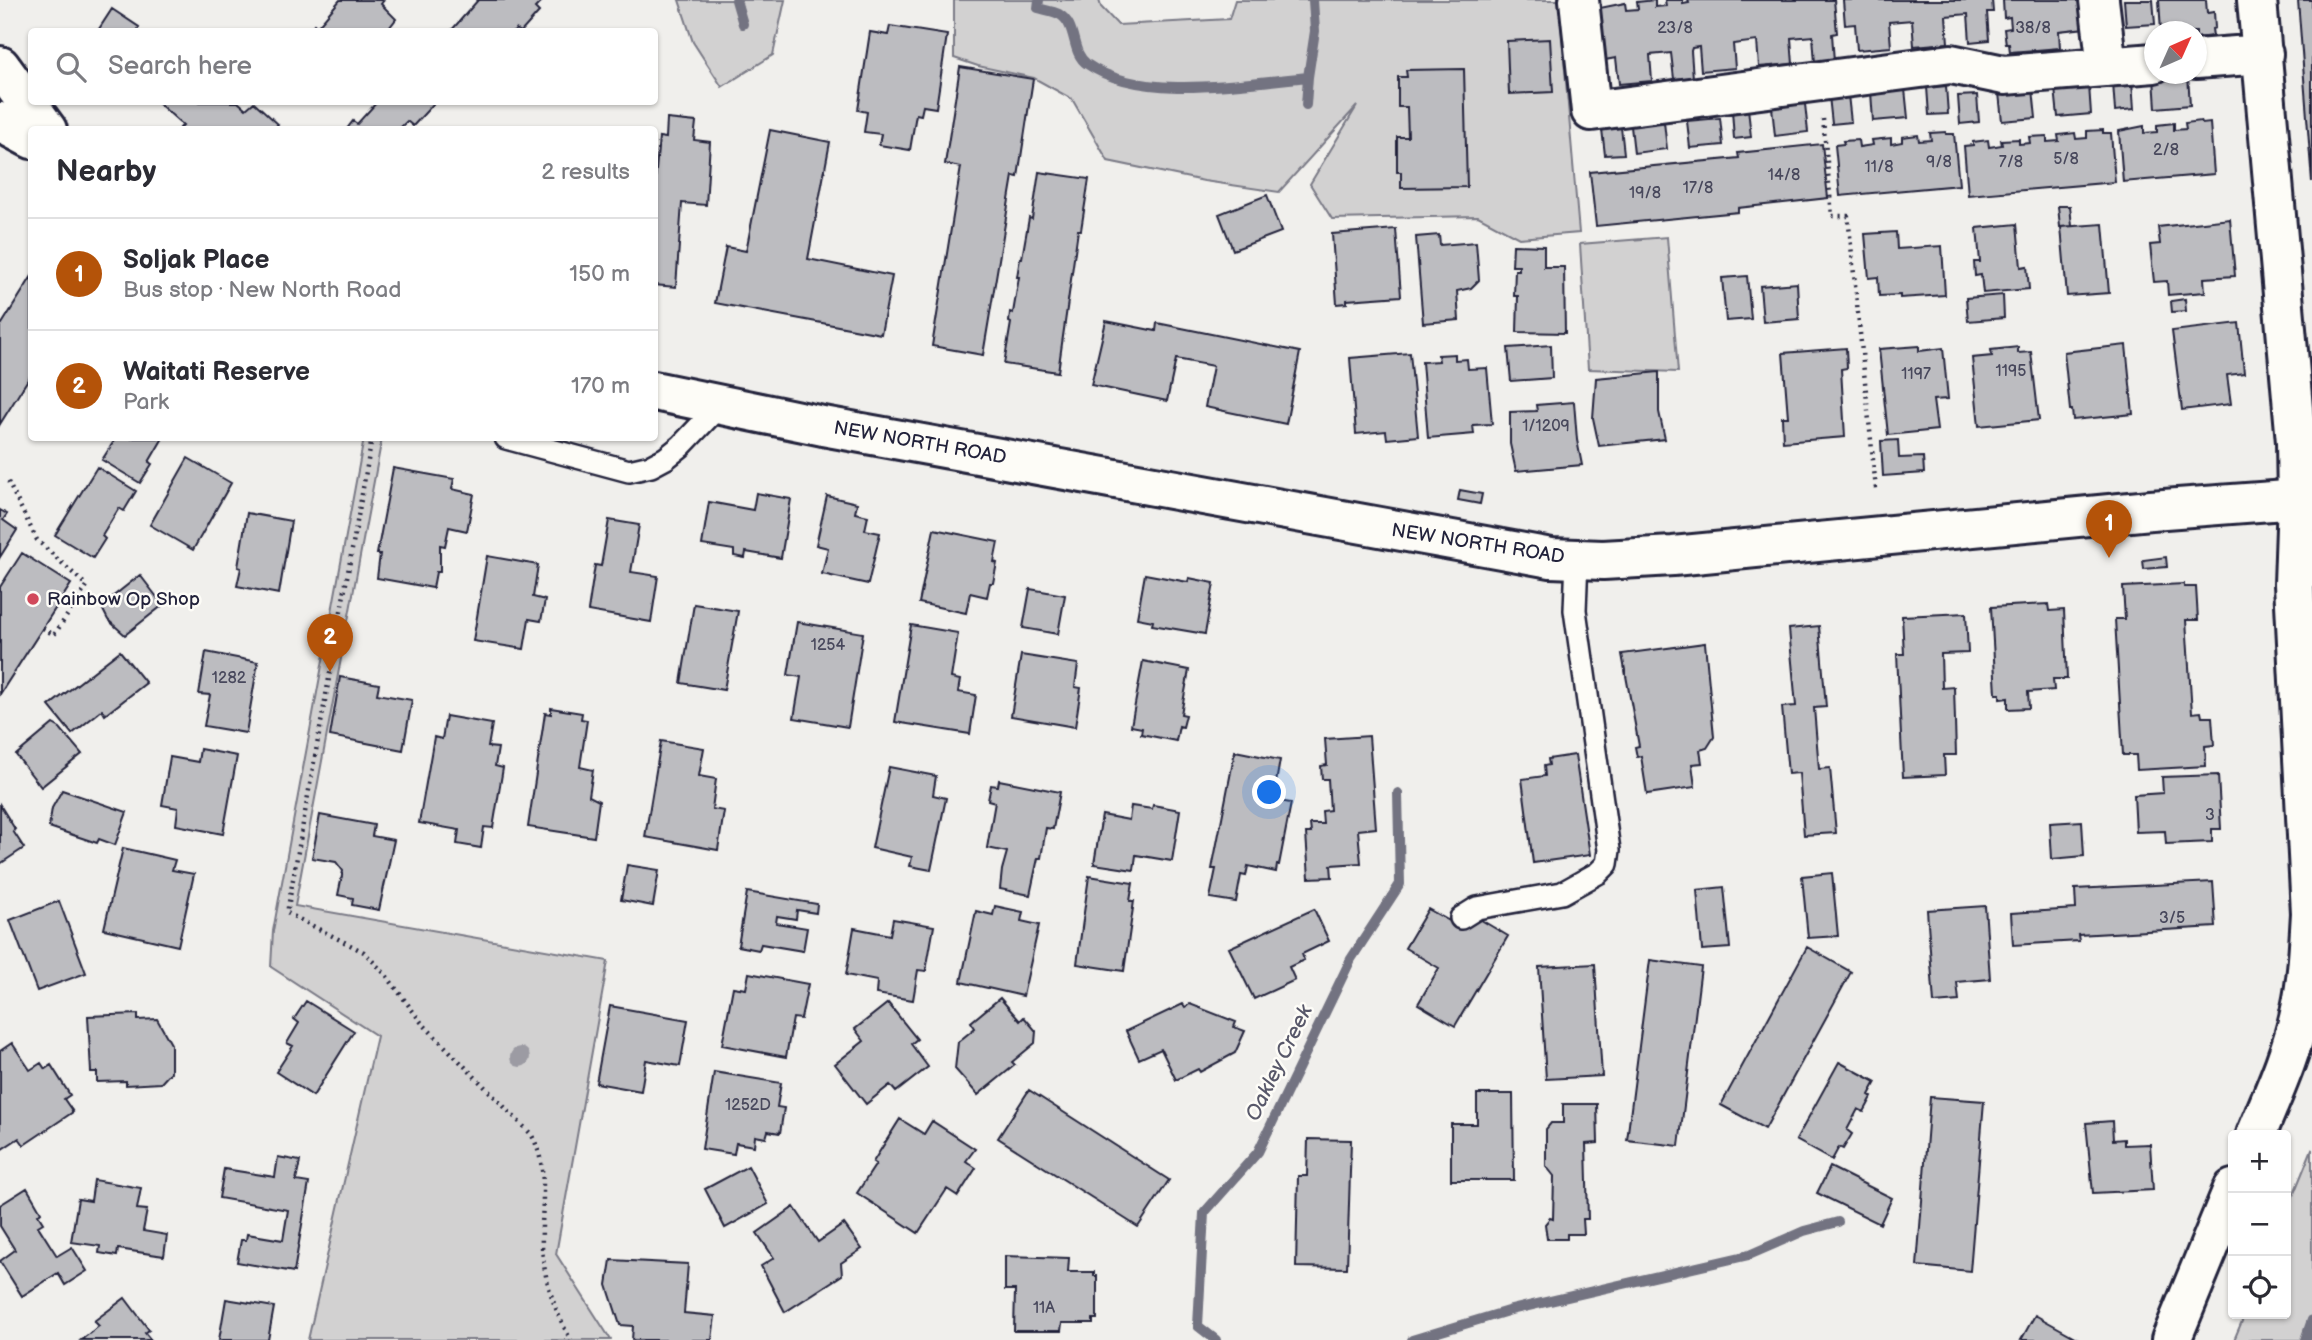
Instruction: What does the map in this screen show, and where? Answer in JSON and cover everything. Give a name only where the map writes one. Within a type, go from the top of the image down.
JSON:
[{"type":"street","points":[[1579,0],[1591,111],[1951,64],[2004,75],[2144,64]]},
{"type":"street","points":[[2099,0],[2107,66]]},
{"type":"street","points":[[2257,0],[2296,442],[2305,499],[2294,584],[2311,913],[2301,1010],[2282,1071],[2258,1130]]},
{"type":"street","points":[[2207,58],[2263,54]]},
{"type":"street","points":[[0,66],[28,104]]},
{"type":"street","points":[[29,105],[44,126]]},
{"type":"street","points":[[0,122],[28,137]]},
{"type":"street","name":"NEW NORTH ROAD","points":[[658,392],[1551,558],[1603,560],[1673,555],[2151,510],[2305,499]]},
{"type":"street","points":[[2171,1340],[2231,1193]]},
{"type":"lane","points":[[517,441],[629,471],[651,466],[666,458],[720,405]]},
{"type":"lane","points":[[1461,918],[1477,908],[1562,893],[1598,873],[1607,864],[1609,850],[1575,610],[1577,559]]},
{"type":"path","points":[[1819,81],[1832,216],[1848,216],[1876,489]]},
{"type":"path","points":[[371,441],[287,913],[364,952],[386,975],[421,1022],[531,1135],[538,1146],[543,1258],[551,1294],[571,1340]]},
{"type":"path","points":[[8,482],[37,540],[87,586],[54,635],[43,628]]},
{"type":"shaded area","points":[[679,0],[785,0],[773,55],[722,87],[693,42]]},
{"type":"shaded area","points":[[954,0],[1099,0],[1101,7],[1118,25],[1229,19],[1235,0],[1559,0],[1579,233],[1519,238],[1478,216],[1332,219],[1310,184],[1357,106],[1279,192],[1204,181],[1108,161],[1072,99],[1034,78],[954,58]]},
{"type":"shaded area","points":[[1667,237],[1678,372],[1588,369],[1580,244]]},
{"type":"shaded area","points":[[363,441],[381,441],[295,906],[608,961],[556,1254],[611,1340],[308,1340],[377,1036],[271,967],[273,931]]},
{"type":"shaded area","points":[[2312,1149],[2312,1340],[2234,1340],[2243,1319],[2291,1319],[2291,1201]]},
{"type":"building","points":[[340,0],[384,0],[381,4],[396,19],[389,28],[311,28],[314,24],[317,27]]},
{"type":"building","points":[[478,0],[543,0],[535,8],[539,12],[525,28],[454,28]]},
{"type":"building","points":[[1655,0],[1655,7],[1666,6],[1665,0],[1683,0],[1683,4],[1689,3],[1688,0],[1834,0],[1837,33],[1832,34],[1834,61],[1815,63],[1813,36],[1791,38],[1793,64],[1759,67],[1757,41],[1733,44],[1735,68],[1701,71],[1699,47],[1692,48],[1691,51],[1693,78],[1674,79],[1671,53],[1650,55],[1652,81],[1619,84],[1616,58],[1605,60],[1600,8],[1625,3],[1626,10],[1638,9],[1637,2]]},
{"type":"building","points":[[1843,0],[1992,0],[1993,12],[1987,12],[1989,40],[1970,42],[1968,14],[1946,16],[1948,43],[1914,46],[1912,20],[1889,22],[1891,47],[1857,50],[1855,24],[1845,25]]},
{"type":"building","points":[[2003,0],[2082,0],[2085,28],[2059,31],[2060,48],[2010,52],[2004,29],[2011,28],[2010,17],[2004,18]]},
{"type":"building","points":[[2124,0],[2153,0],[2155,21],[2126,26]]},
{"type":"building","points":[[2159,0],[2206,0],[2207,13],[2214,12],[2215,28],[2212,29],[2213,36],[2207,37],[2207,21],[2160,21]]},
{"type":"building","points":[[2298,0],[2312,0],[2312,182]]},
{"type":"building","points":[[112,9],[139,27],[139,28],[100,28]]},
{"type":"building","points":[[890,26],[947,35],[936,108],[923,106],[921,115],[916,114],[910,150],[879,145],[881,134],[864,132],[867,112],[858,110],[870,32],[888,35]]},
{"type":"building","points":[[1550,39],[1553,92],[1509,94],[1507,41]]},
{"type":"building","points":[[960,67],[1033,79],[1018,177],[1013,176],[983,355],[932,346],[961,167],[945,164]]},
{"type":"building","points":[[1464,69],[1467,187],[1401,188],[1401,172],[1397,172],[1397,137],[1408,137],[1407,107],[1398,107],[1398,77],[1407,77],[1406,70]]},
{"type":"building","points":[[2132,81],[2134,109],[2115,111],[2113,83]]},
{"type":"building","points":[[2154,84],[2189,84],[2190,105],[2156,108]]},
{"type":"building","points":[[2089,85],[2091,114],[2058,117],[2055,88]]},
{"type":"building","points":[[1946,86],[1948,114],[1929,115],[1927,87]]},
{"type":"building","points":[[1905,89],[1908,118],[1873,121],[1871,92]]},
{"type":"building","points":[[2033,89],[2036,118],[2002,121],[1999,93]]},
{"type":"building","points":[[1848,95],[1851,122],[1832,124],[1829,96]]},
{"type":"building","points":[[1977,95],[1979,122],[1960,124],[1958,96]]},
{"type":"building","points":[[1805,104],[1808,132],[1775,136],[1772,107]]},
{"type":"building","points":[[160,105],[241,105],[246,109],[251,105],[257,105],[278,124],[276,126],[183,125]]},
{"type":"building","points":[[374,105],[432,105],[413,126],[407,121],[402,126],[349,126],[353,121],[357,124]]},
{"type":"building","points":[[1748,108],[1751,137],[1734,139],[1732,110]]},
{"type":"building","points":[[1720,118],[1723,145],[1690,148],[1687,121]]},
{"type":"building","points":[[667,119],[696,122],[694,140],[710,142],[706,205],[682,203],[676,287],[658,285],[658,148],[659,137],[666,138]]},
{"type":"building","points":[[2201,121],[2202,124],[2210,123],[2214,174],[2123,182],[2119,131],[2144,126],[2144,133],[2157,132],[2157,125],[2174,123],[2174,130],[2186,129],[2185,123]]},
{"type":"building","points":[[1664,122],[1667,149],[1634,153],[1631,126]]},
{"type":"building","points":[[1621,127],[1624,154],[1605,155],[1602,129]]},
{"type":"building","points":[[770,130],[830,142],[808,259],[892,276],[881,334],[715,303],[726,247],[746,251]]},
{"type":"building","points":[[2103,130],[2103,133],[2111,133],[2115,182],[1968,195],[1964,146],[1988,140],[1989,147],[2002,145],[2001,140],[2019,139],[2019,144],[2030,143],[2029,137],[2047,136],[2047,142],[2059,141],[2058,135],[2075,133],[2076,139],[2087,138],[2087,131]]},
{"type":"building","points":[[1930,133],[1954,134],[1959,185],[1840,196],[1835,145],[1844,144],[1843,141],[1858,140],[1859,147],[1873,145],[1872,140],[1891,138],[1891,144],[1902,142],[1902,137],[1918,135],[1919,141],[1931,140]]},
{"type":"building","points":[[1822,144],[1828,198],[1738,208],[1738,212],[1596,226],[1590,172],[1739,158],[1738,153]]},
{"type":"building","points":[[1039,172],[1089,179],[1081,230],[1078,230],[1058,372],[1004,364],[1011,323],[1010,312],[1013,313],[1020,258],[1029,218],[1032,219]]},
{"type":"building","points":[[1267,195],[1281,232],[1233,250],[1219,214]]},
{"type":"building","points":[[2058,206],[2070,206],[2072,226],[2060,227]]},
{"type":"building","points":[[2230,219],[2235,276],[2204,278],[2205,292],[2168,295],[2167,281],[2154,282],[2150,245],[2160,244],[2158,227]]},
{"type":"building","points":[[2017,224],[2021,267],[2027,266],[2029,289],[1983,293],[1981,275],[1975,276],[1974,262],[1980,262],[1977,228]]},
{"type":"building","points":[[2103,224],[2109,293],[2067,296],[2061,227]]},
{"type":"building","points":[[1396,229],[1401,296],[1347,300],[1347,303],[1337,304],[1332,234]]},
{"type":"building","points":[[1896,232],[1897,249],[1942,246],[1945,295],[1900,298],[1900,295],[1879,296],[1878,277],[1869,278],[1865,234]]},
{"type":"building","points":[[1439,235],[1440,245],[1476,242],[1479,280],[1471,288],[1457,291],[1459,320],[1423,323],[1416,237]]},
{"type":"building","points":[[1513,245],[1544,246],[1544,267],[1564,267],[1565,333],[1517,332],[1518,296],[1514,296],[1515,270],[1519,270],[1519,266],[1512,266]]},
{"type":"building","points":[[1747,276],[1751,319],[1726,321],[1722,278]]},
{"type":"building","points":[[28,282],[28,379],[0,424],[0,323],[2,324]]},
{"type":"building","points":[[1797,283],[1799,319],[1763,322],[1760,286]]},
{"type":"building","points":[[2003,295],[2004,318],[1968,321],[1966,298]]},
{"type":"building","points":[[2185,299],[2186,311],[2172,312],[2171,301]]},
{"type":"building","points":[[1106,321],[1156,331],[1157,323],[1300,352],[1286,424],[1205,407],[1213,366],[1176,359],[1167,401],[1091,385]]},
{"type":"building","points":[[2239,323],[2244,373],[2227,375],[2231,404],[2182,410],[2172,331]]},
{"type":"building","points":[[1551,345],[1552,378],[1511,381],[1508,348]]},
{"type":"building","points":[[2126,345],[2133,414],[2073,420],[2064,352]]},
{"type":"building","points":[[1919,346],[1919,351],[1943,348],[1948,399],[1933,400],[1937,430],[1888,435],[1879,349]]},
{"type":"building","points":[[2018,347],[2018,353],[2031,352],[2039,420],[1979,426],[1972,358],[1992,356],[1991,350]]},
{"type":"building","points":[[1846,348],[1847,368],[1841,369],[1845,437],[1783,442],[1782,417],[1788,417],[1783,353]]},
{"type":"building","points":[[1410,353],[1418,436],[1387,439],[1386,431],[1356,434],[1350,358]]},
{"type":"building","points":[[1455,354],[1455,360],[1467,359],[1468,369],[1487,368],[1492,424],[1473,425],[1474,434],[1428,438],[1422,362],[1439,361],[1438,355]]},
{"type":"building","points":[[1659,372],[1659,412],[1665,439],[1599,446],[1593,418],[1596,378]]},
{"type":"building","points":[[1574,402],[1582,465],[1516,471],[1510,444],[1510,412],[1537,411],[1536,405]]},
{"type":"building","points":[[1898,440],[1899,458],[1923,457],[1924,473],[1883,476],[1881,441]]},
{"type":"building","points":[[114,441],[161,441],[149,462],[152,464],[140,483],[102,460]]},
{"type":"building","points":[[188,458],[231,483],[193,550],[150,525]]},
{"type":"building","points":[[97,467],[136,491],[124,511],[119,508],[102,536],[105,539],[93,558],[55,535]]},
{"type":"building","points":[[393,468],[454,479],[452,489],[474,494],[467,531],[449,527],[445,546],[440,545],[440,572],[436,572],[433,588],[377,578],[380,554],[377,554]]},
{"type":"building","points":[[1460,490],[1482,494],[1480,504],[1458,500]]},
{"type":"building","points":[[756,493],[791,499],[781,558],[746,552],[745,558],[734,556],[734,550],[702,545],[709,502],[753,510]]},
{"type":"building","points":[[827,496],[857,503],[855,513],[868,516],[865,530],[880,533],[868,584],[822,574],[828,548],[816,545]]},
{"type":"building","points":[[0,510],[7,514],[3,520],[17,530],[0,557]]},
{"type":"building","points":[[247,513],[291,521],[279,594],[237,586]]},
{"type":"building","points":[[609,520],[639,525],[631,572],[658,576],[651,622],[588,611],[595,565],[601,566]]},
{"type":"building","points":[[934,529],[998,542],[993,583],[990,583],[987,597],[970,593],[966,613],[919,603]]},
{"type":"building","points":[[22,553],[71,584],[0,694],[0,587]]},
{"type":"building","points":[[487,556],[538,565],[533,597],[545,600],[541,621],[529,619],[524,649],[473,641]]},
{"type":"building","points":[[2166,557],[2167,567],[2144,569],[2143,560]]},
{"type":"building","points":[[1145,574],[1188,582],[1189,578],[1214,583],[1205,634],[1152,625],[1153,621],[1137,618]]},
{"type":"building","points":[[140,575],[163,605],[125,635],[108,620],[101,606]]},
{"type":"building","points":[[2184,584],[2184,587],[2196,587],[2198,620],[2186,620],[2192,713],[2201,712],[2202,717],[2212,717],[2214,745],[2205,746],[2206,766],[2137,770],[2136,755],[2123,755],[2115,619],[2125,619],[2123,587]]},
{"type":"building","points":[[1030,589],[1065,595],[1058,634],[1023,628]]},
{"type":"building","points":[[694,604],[738,611],[724,690],[681,683]]},
{"type":"building","points":[[2048,604],[2049,611],[2064,610],[2067,679],[2053,679],[2054,690],[2028,692],[2029,708],[2008,709],[2008,698],[2000,699],[2000,694],[1996,694],[1991,607]]},
{"type":"building","points":[[1966,613],[1968,653],[1941,654],[1942,688],[1954,687],[1956,755],[1944,755],[1945,775],[1903,777],[1897,654],[1904,654],[1902,616]]},
{"type":"building","points":[[797,622],[863,633],[848,727],[794,718],[801,677],[788,675]]},
{"type":"building","points":[[911,625],[958,633],[951,678],[960,680],[958,692],[976,695],[970,734],[895,722]]},
{"type":"building","points":[[1819,626],[1826,707],[1814,708],[1819,769],[1830,768],[1836,833],[1804,835],[1799,773],[1788,774],[1782,707],[1796,706],[1789,629]]},
{"type":"building","points":[[1705,643],[1714,737],[1707,748],[1700,750],[1702,763],[1692,764],[1695,787],[1647,794],[1641,756],[1637,757],[1635,747],[1639,746],[1622,654]]},
{"type":"building","points":[[120,651],[146,683],[105,715],[102,710],[72,734],[49,706]]},
{"type":"building","points":[[206,652],[258,662],[246,733],[204,726],[210,695],[199,694]]},
{"type":"building","points":[[1021,655],[1078,664],[1075,687],[1081,688],[1075,727],[1011,716]]},
{"type":"building","points":[[1143,661],[1189,670],[1181,714],[1186,715],[1183,727],[1179,726],[1176,741],[1141,734],[1142,728],[1131,726]]},
{"type":"building","points":[[340,677],[379,684],[377,694],[412,700],[403,750],[330,736]]},
{"type":"building","points":[[551,708],[582,713],[581,719],[587,720],[580,767],[593,770],[589,796],[599,801],[594,837],[528,827],[545,713],[551,714]]},
{"type":"building","points":[[446,716],[492,724],[488,747],[498,748],[495,766],[503,768],[493,828],[484,827],[481,848],[457,844],[459,830],[419,823],[434,737],[442,739]]},
{"type":"building","points":[[53,724],[60,728],[82,754],[41,787],[16,755]]},
{"type":"building","points":[[1369,736],[1376,828],[1358,830],[1361,863],[1331,865],[1332,877],[1309,878],[1306,833],[1311,833],[1310,824],[1323,824],[1322,811],[1330,810],[1328,779],[1322,779],[1321,766],[1327,765],[1325,739]]},
{"type":"building","points":[[661,741],[704,748],[699,776],[716,779],[712,809],[724,811],[718,850],[645,837]]},
{"type":"building","points":[[200,749],[237,756],[223,834],[176,825],[178,808],[162,805],[170,757],[198,762]]},
{"type":"building","points":[[1235,751],[1280,760],[1273,800],[1291,803],[1276,872],[1248,866],[1246,876],[1241,875],[1236,902],[1210,898],[1216,869],[1212,869]]},
{"type":"building","points":[[1575,755],[1590,855],[1533,863],[1522,779],[1545,776],[1544,766],[1549,765],[1548,759]]},
{"type":"building","points":[[889,767],[936,776],[933,795],[946,798],[931,870],[910,866],[912,857],[872,848]]},
{"type":"building","points":[[2218,775],[2221,829],[2212,829],[2212,842],[2166,844],[2165,831],[2136,832],[2134,795],[2163,793],[2162,777]]},
{"type":"building","points":[[999,780],[1060,792],[1053,829],[1046,828],[1041,858],[1038,858],[1030,895],[1000,889],[1007,852],[987,848],[995,802],[988,800],[991,785],[998,786]]},
{"type":"building","points":[[62,790],[127,812],[115,845],[99,839],[97,843],[49,827],[52,808]]},
{"type":"building","points":[[0,805],[24,848],[0,864]]},
{"type":"building","points":[[1153,805],[1180,810],[1172,861],[1136,855],[1134,870],[1094,864],[1102,815],[1129,820],[1131,806],[1152,809]]},
{"type":"building","points":[[320,815],[374,825],[372,836],[394,840],[379,910],[352,905],[353,898],[338,895],[343,871],[336,862],[312,858]]},
{"type":"building","points":[[2082,821],[2084,856],[2052,859],[2050,823]]},
{"type":"building","points":[[123,848],[175,860],[172,870],[194,874],[178,946],[104,929]]},
{"type":"building","points":[[627,865],[659,870],[653,906],[621,900]]},
{"type":"building","points":[[1832,873],[1838,936],[1808,938],[1802,876]]},
{"type":"building","points":[[1089,876],[1133,883],[1130,901],[1134,901],[1124,971],[1077,964]]},
{"type":"building","points":[[2213,882],[2216,927],[2078,935],[2079,941],[2013,945],[2011,913],[2076,909],[2075,889]]},
{"type":"building","points":[[1724,887],[1730,948],[1702,950],[1697,890]]},
{"type":"building","points":[[747,892],[817,904],[816,913],[797,910],[796,919],[777,916],[776,923],[807,928],[803,951],[761,944],[759,950],[738,946]]},
{"type":"building","points":[[59,901],[86,973],[37,991],[10,920]]},
{"type":"building","points":[[995,906],[1023,912],[1021,921],[1039,925],[1023,996],[961,982],[976,911],[993,915]]},
{"type":"building","points":[[1985,906],[1990,979],[1957,982],[1959,1001],[1934,1003],[1927,910]]},
{"type":"building","points":[[1314,909],[1329,941],[1302,954],[1304,960],[1289,967],[1295,980],[1254,999],[1229,948]]},
{"type":"building","points":[[1428,909],[1462,928],[1471,914],[1508,936],[1455,1026],[1418,1004],[1439,968],[1405,948]]},
{"type":"building","points":[[893,919],[934,926],[926,971],[918,970],[913,1000],[876,994],[877,981],[846,975],[854,928],[890,935]]},
{"type":"building","points":[[1807,947],[1851,972],[1765,1129],[1721,1105]]},
{"type":"building","points":[[1650,960],[1701,967],[1679,1146],[1627,1140]]},
{"type":"building","points":[[1595,964],[1602,1076],[1546,1079],[1539,967]]},
{"type":"building","points":[[749,973],[808,984],[801,1019],[793,1018],[786,1057],[722,1045],[733,987],[746,989]]},
{"type":"building","points":[[1000,998],[1020,1021],[1024,1017],[1036,1031],[1035,1043],[1012,1062],[1015,1065],[978,1095],[955,1069],[958,1042],[975,1028],[971,1022]]},
{"type":"building","points":[[306,1001],[354,1031],[313,1096],[276,1072],[293,1046],[287,1043],[299,1023],[294,1019]]},
{"type":"building","points":[[888,1003],[917,1039],[911,1044],[928,1067],[896,1092],[890,1085],[866,1104],[835,1064],[864,1041],[855,1029]]},
{"type":"building","points":[[1183,1004],[1185,1007],[1190,1004],[1236,1022],[1234,1027],[1245,1031],[1235,1053],[1200,1072],[1198,1069],[1176,1080],[1161,1049],[1139,1059],[1126,1031]]},
{"type":"building","points":[[610,1006],[688,1020],[680,1066],[646,1060],[641,1091],[596,1083]]},
{"type":"building","points":[[138,1014],[138,1020],[157,1019],[171,1044],[171,1072],[161,1083],[126,1085],[126,1081],[97,1082],[97,1072],[91,1072],[88,1016]]},
{"type":"building","points":[[12,1043],[30,1070],[41,1063],[45,1069],[51,1065],[70,1095],[64,1099],[73,1112],[24,1145],[19,1138],[2,1149],[0,1051]]},
{"type":"building","points":[[1839,1062],[1876,1082],[1864,1112],[1858,1109],[1847,1130],[1852,1134],[1843,1149],[1839,1147],[1832,1160],[1796,1140]]},
{"type":"building","points":[[714,1072],[781,1083],[777,1107],[784,1108],[780,1133],[768,1131],[766,1138],[755,1136],[754,1146],[736,1143],[734,1154],[702,1149]]},
{"type":"building","points":[[1029,1090],[1169,1180],[1138,1227],[998,1138]]},
{"type":"building","points":[[1477,1094],[1513,1094],[1514,1180],[1451,1180],[1451,1124],[1477,1124]]},
{"type":"building","points":[[1930,1097],[1984,1101],[1970,1271],[1917,1266]]},
{"type":"building","points":[[1563,1104],[1597,1104],[1598,1143],[1586,1144],[1588,1219],[1583,1219],[1584,1234],[1567,1234],[1567,1239],[1547,1239],[1545,1224],[1550,1218],[1553,1219],[1554,1176],[1546,1166],[1546,1129],[1551,1123],[1563,1123]]},
{"type":"building","points":[[900,1119],[924,1134],[932,1121],[975,1149],[966,1161],[976,1168],[958,1196],[947,1189],[918,1233],[857,1193]]},
{"type":"building","points":[[2112,1121],[2113,1140],[2124,1139],[2124,1145],[2150,1144],[2153,1190],[2093,1193],[2086,1123]]},
{"type":"building","points":[[1308,1139],[1351,1140],[1347,1268],[1296,1267],[1298,1176],[1307,1176]]},
{"type":"building","points":[[278,1157],[300,1161],[296,1181],[309,1183],[294,1272],[237,1262],[241,1240],[246,1240],[247,1234],[283,1240],[288,1210],[219,1198],[224,1169],[275,1177]]},
{"type":"building","points":[[748,1166],[768,1204],[725,1228],[705,1189]]},
{"type":"building","points":[[1830,1167],[1892,1198],[1880,1224],[1817,1193]]},
{"type":"building","points":[[94,1180],[141,1188],[137,1209],[147,1210],[143,1231],[167,1235],[164,1256],[118,1249],[117,1256],[99,1253],[100,1246],[71,1242],[78,1199],[91,1201]]},
{"type":"building","points":[[27,1188],[41,1212],[38,1215],[43,1223],[38,1226],[57,1256],[72,1247],[87,1271],[65,1285],[58,1273],[22,1296],[0,1261],[15,1250],[0,1226],[0,1205]]},
{"type":"building","points":[[794,1207],[818,1242],[844,1224],[862,1249],[841,1263],[842,1275],[785,1312],[761,1266],[774,1258],[757,1233]]},
{"type":"building","points":[[1005,1256],[1069,1258],[1068,1272],[1094,1272],[1094,1276],[1097,1276],[1097,1319],[1093,1319],[1093,1323],[1062,1323],[1061,1331],[1014,1331],[1015,1290],[1005,1290]]},
{"type":"building","points":[[611,1260],[688,1264],[684,1313],[715,1316],[712,1340],[632,1340],[633,1326],[620,1325],[607,1285]]},
{"type":"building","points":[[125,1298],[149,1330],[145,1333],[151,1340],[81,1340],[99,1326],[94,1321]]},
{"type":"building","points":[[226,1299],[274,1307],[268,1340],[219,1340]]},
{"type":"building","points":[[2035,1315],[2080,1340],[2021,1340]]},
{"type":"waterway","name":"Oakley Creek","points":[[736,0],[743,24]]},
{"type":"waterway","name":"Oakley Creek","points":[[1039,0],[1038,8],[1057,13],[1065,19],[1082,59],[1109,76],[1135,83],[1194,87],[1308,77]]},
{"type":"waterway","name":"Oakley Creek","points":[[1306,105],[1315,31],[1313,0]]},
{"type":"waterway","name":"Oakley Creek","points":[[1216,1340],[1198,1326],[1204,1213],[1258,1152],[1351,959],[1400,884],[1398,793]]},
{"type":"waterway","name":"Oakley Creek","points":[[1412,1340],[1511,1310],[1749,1255],[1804,1231],[1838,1222]]},
{"type":"waterway","name":"Oakley Creek","points":[[2305,1340],[2312,1320]]},
{"type":"place","name":"Soljak Place","points":[[2109,558]]},
{"type":"place","name":"Rainbow Op Shop","points":[[33,599]]},
{"type":"place","name":"Waitati Reserve","points":[[330,672]]}]
